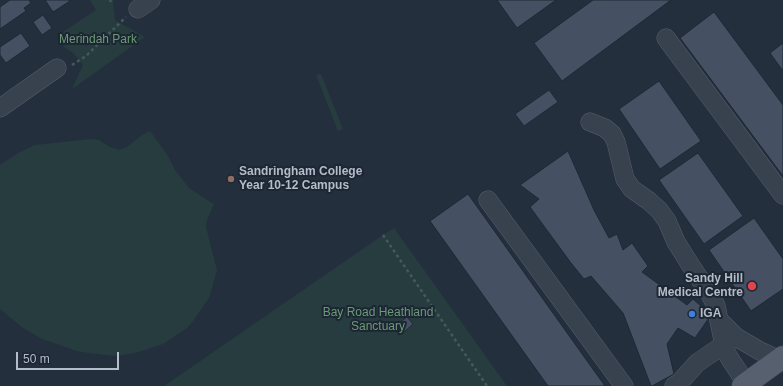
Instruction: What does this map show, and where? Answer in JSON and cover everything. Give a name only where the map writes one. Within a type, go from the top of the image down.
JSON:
[{"type":"main road","points":[[748,382],[781,359]]},
{"type":"street","points":[[666,38],[783,195]]},
{"type":"street","points":[[2,102],[57,68]]},
{"type":"street","points":[[590,122],[605,128],[612,134],[616,142],[625,180],[632,189],[659,210],[667,221],[676,242],[710,294],[716,306],[724,336],[748,382]]},
{"type":"street","points":[[488,200],[624,386]]},
{"type":"street","points":[[674,386],[724,336],[736,337],[760,351],[781,359]]},
{"type":"path","points":[[57,68],[73,65],[86,56],[123,19],[145,5]]},
{"type":"path","points":[[383,235],[487,386]]},
{"type":"green space","name":"Merindah Park","points":[[90,0],[114,0],[115,20],[145,37],[72,89],[83,65],[73,53],[64,47],[60,34],[96,10]]},
{"type":"green space","points":[[321,74],[343,129],[338,131],[316,75]]},
{"type":"green space","points":[[150,131],[168,156],[175,170],[189,188],[214,204],[207,220],[206,227],[217,270],[209,298],[187,328],[163,344],[135,353],[116,356],[77,351],[42,339],[23,328],[0,309],[0,165],[18,153],[35,145],[90,139],[99,140],[110,147],[119,150],[127,147],[142,135]]},
{"type":"green space","name":"Bay Road Heathland Sanctuary","points":[[394,228],[507,386],[164,386],[383,235]]},
{"type":"building","points":[[10,0],[29,0],[31,3],[24,8],[26,11],[0,29],[0,7]]},
{"type":"building","points":[[45,0],[69,0],[70,1],[53,12]]},
{"type":"building","points":[[497,0],[556,0],[517,28]]},
{"type":"building","points":[[593,0],[671,0],[562,81],[534,43]]},
{"type":"building","points":[[714,12],[783,105],[783,176],[680,38]]},
{"type":"building","points":[[43,15],[52,28],[42,35],[33,22]]},
{"type":"building","points":[[21,33],[30,46],[6,63],[0,55],[0,47]]},
{"type":"building","points":[[783,43],[783,71],[770,53]]},
{"type":"building","points":[[659,81],[701,141],[660,169],[619,109]]},
{"type":"building","points":[[549,90],[558,102],[524,126],[515,114]]},
{"type":"building","points":[[568,151],[594,210],[609,238],[617,234],[623,250],[632,243],[648,266],[642,272],[687,305],[693,299],[711,315],[695,338],[678,328],[667,344],[674,374],[652,386],[623,313],[591,276],[584,279],[571,263],[530,207],[539,199],[520,185]]},
{"type":"building","points":[[698,153],[743,216],[704,244],[659,180]]},
{"type":"building","points":[[468,194],[605,386],[548,386],[430,221]]},
{"type":"building","points":[[754,218],[783,259],[783,289],[751,311],[709,250]]},
{"type":"building","points":[[407,317],[413,324],[403,333],[397,325]]},
{"type":"place","name":"Sandringham College Year 10-12 Campus","points":[[231,179]]},
{"type":"place","name":"Sandy Hill Medical Centre","points":[[752,286]]},
{"type":"place","name":"IGA","points":[[692,314]]}]
